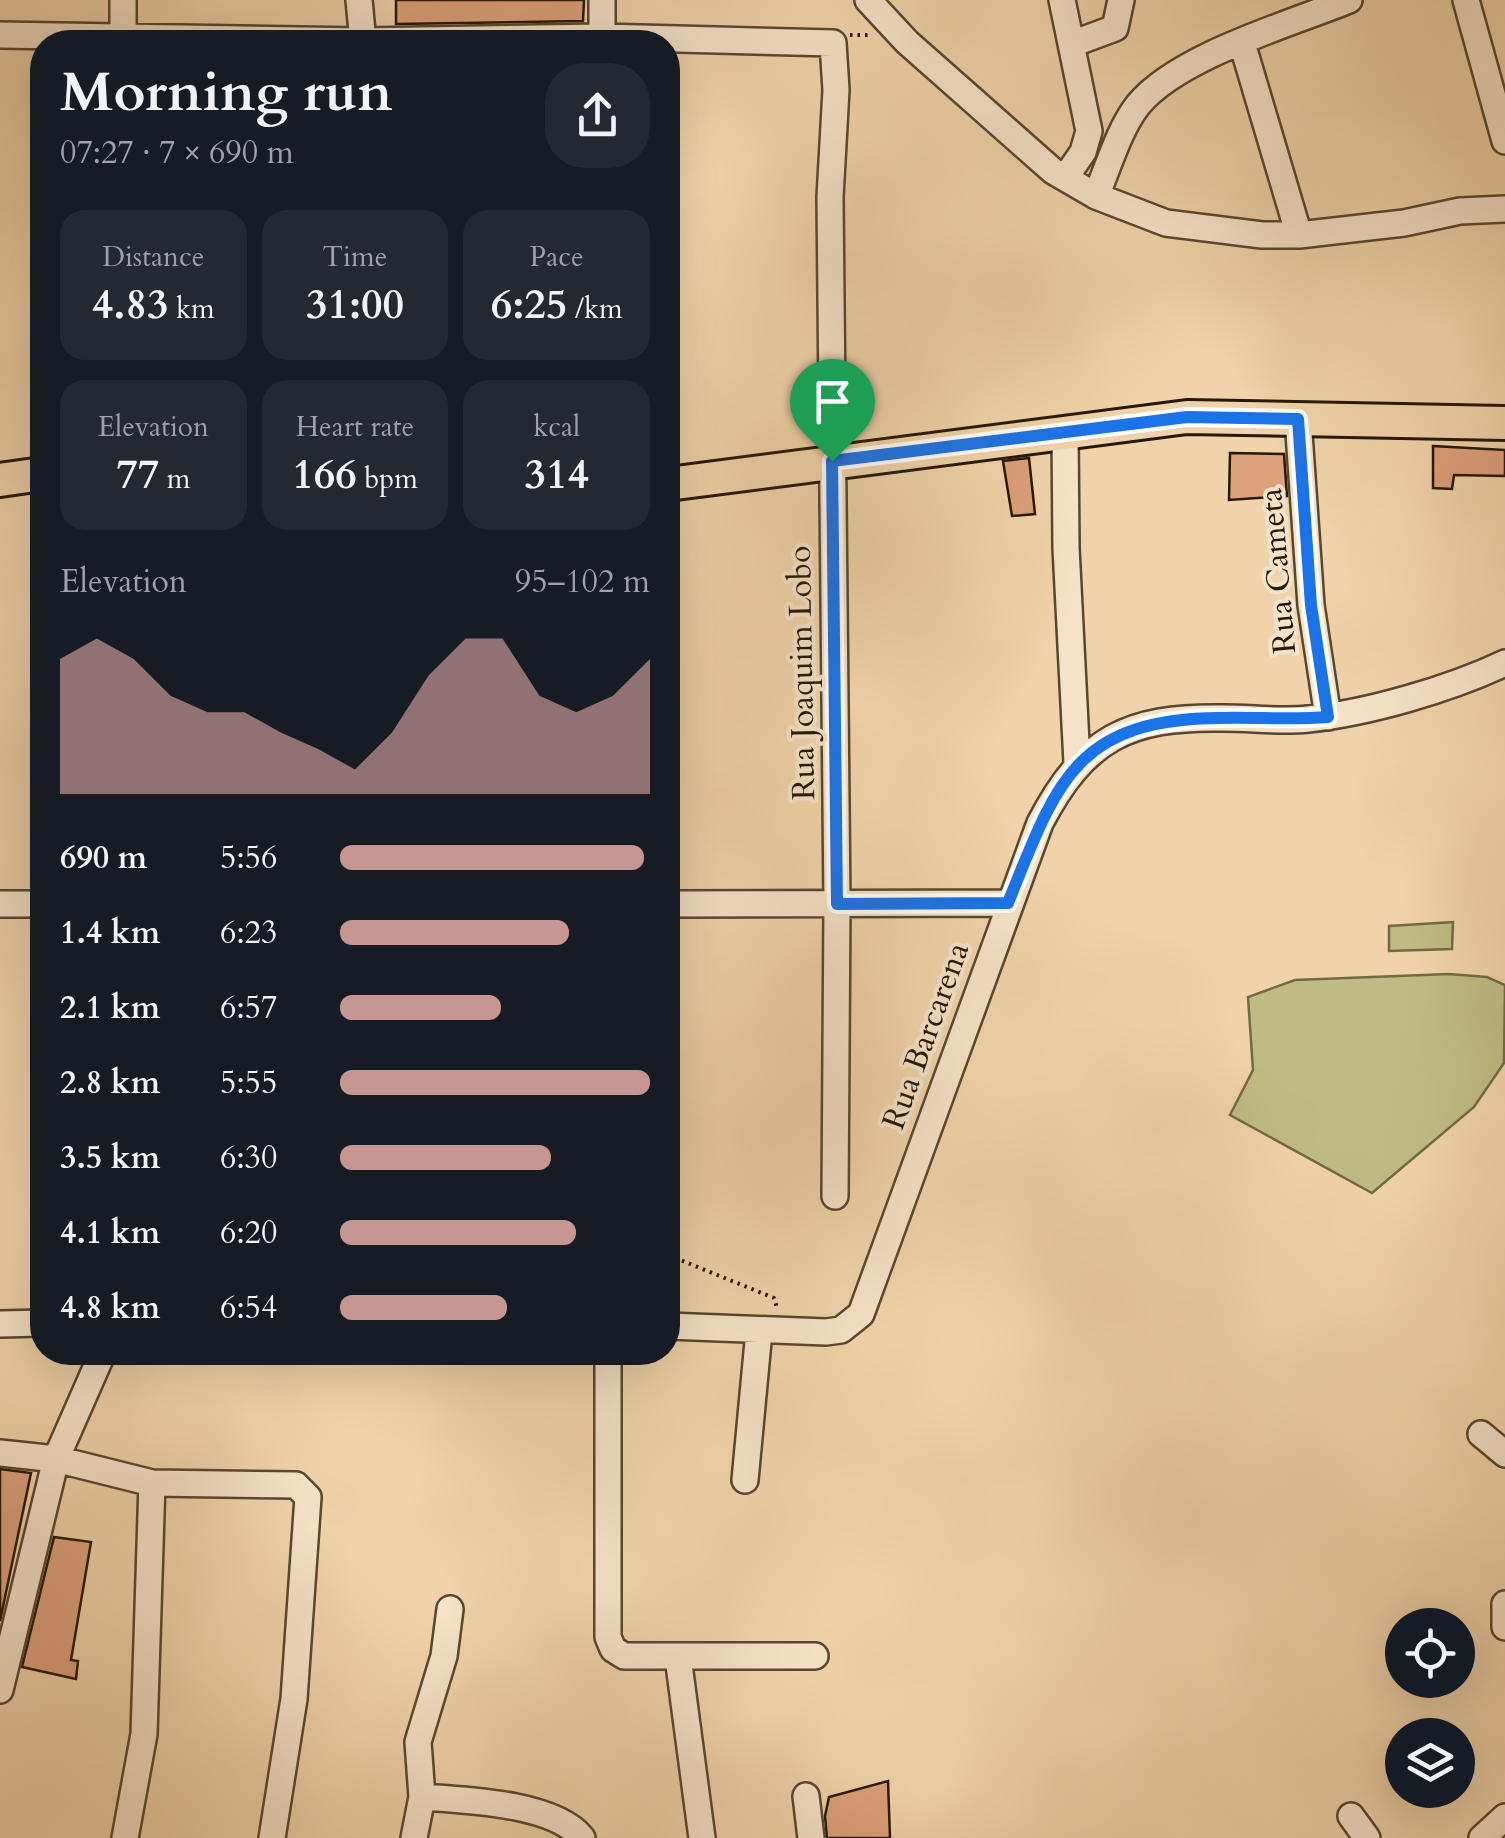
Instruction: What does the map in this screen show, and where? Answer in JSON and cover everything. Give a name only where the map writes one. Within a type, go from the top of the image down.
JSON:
[{"type":"main road","points":[[680,482],[1187,417],[1505,424]]},
{"type":"main road","points":[[0,480],[30,476]]},
{"type":"street","points":[[123,0],[123,30]]},
{"type":"street","points":[[359,0],[362,30]]},
{"type":"street","points":[[602,0],[602,30]]},
{"type":"street","points":[[868,0],[907,42],[1065,178],[1096,196],[1166,223],[1262,235],[1299,235],[1460,211],[1505,209]]},
{"type":"street","points":[[1062,0],[1089,120],[1083,152],[1065,178]]},
{"type":"street","points":[[1072,44],[1116,28],[1120,0]]},
{"type":"street","points":[[1096,196],[1135,109],[1160,84],[1242,43],[1349,0]]},
{"type":"street","points":[[1466,0],[1501,104],[1505,141]]},
{"type":"street","points":[[0,34],[30,35]]},
{"type":"street","points":[[680,41],[833,43]]},
{"type":"street","name":"Rua Joaquim Lobo","points":[[833,43],[836,90],[830,197],[837,904],[835,1196]]},
{"type":"street","points":[[1242,43],[1299,235]]},
{"type":"street","points":[[1089,120],[1108,132],[1127,126]]},
{"type":"street","name":"Rua Cameta","points":[[1298,419],[1311,605],[1328,717]]},
{"type":"street","points":[[1064,430],[1077,762]]},
{"type":"street","points":[[1077,762],[1108,738],[1141,727],[1217,718],[1328,717],[1436,688],[1505,663]]},
{"type":"street","name":"Rua Barcarena","points":[[771,1331],[841,1330],[862,1314],[1008,903],[1040,823],[1077,762]]},
{"type":"street","points":[[680,904],[1008,903]]},
{"type":"street","points":[[0,904],[30,904]]},
{"type":"street","points":[[0,1324],[30,1323]]},
{"type":"street","points":[[680,1327],[771,1331],[745,1480]]},
{"type":"street","points":[[0,1690],[56,1459],[98,1365]]},
{"type":"street","points":[[608,1365],[608,1637],[613,1648],[624,1656],[815,1656]]},
{"type":"street","points":[[1481,1434],[1505,1454]]},
{"type":"street","points":[[0,1452],[56,1459],[152,1483],[296,1485],[305,1490],[308,1507],[294,1699],[272,1838]]},
{"type":"street","points":[[125,1838],[144,1734],[152,1483]]},
{"type":"street","points":[[1505,1604],[1505,1627]]},
{"type":"street","points":[[414,1838],[422,1797],[418,1742],[444,1656],[450,1609]]},
{"type":"street","points":[[678,1657],[702,1838]]},
{"type":"street","points":[[806,1796],[811,1838]]},
{"type":"street","points":[[422,1797],[468,1800],[550,1816],[571,1825],[582,1838]]},
{"type":"street","points":[[1350,1816],[1367,1838]]},
{"type":"street","points":[[1482,1838],[1505,1816]]},
{"type":"path","points":[[833,43],[844,35],[885,35],[898,49],[907,42]]},
{"type":"path","points":[[680,1260],[774,1298],[771,1331]]},
{"type":"shaded area","points":[[1453,922],[1452,949],[1389,951],[1389,926]]},
{"type":"shaded area","points":[[1449,974],[1487,977],[1505,985],[1504,1063],[1474,1107],[1372,1193],[1230,1115],[1253,1070],[1248,997],[1295,980]]},
{"type":"building","points":[[396,0],[584,0],[583,21],[396,24]]},
{"type":"building","points":[[1433,446],[1505,450],[1505,476],[1454,475],[1452,489],[1433,488]]},
{"type":"building","points":[[1230,453],[1284,454],[1287,496],[1229,500]]},
{"type":"building","points":[[1029,458],[1035,514],[1012,516],[1003,461]]},
{"type":"building","points":[[0,1469],[31,1473],[0,1621]]},
{"type":"building","points":[[54,1537],[91,1542],[71,1660],[78,1661],[76,1679],[22,1667]]},
{"type":"building","points":[[888,1781],[890,1838],[827,1838],[825,1816],[829,1797]]},
{"type":"route","points":[[1187,417],[1298,419],[1316,657],[1328,717],[1179,721],[1141,727],[1108,738],[1077,762],[1055,796],[1008,903],[837,904],[832,461],[1187,417]]}]
